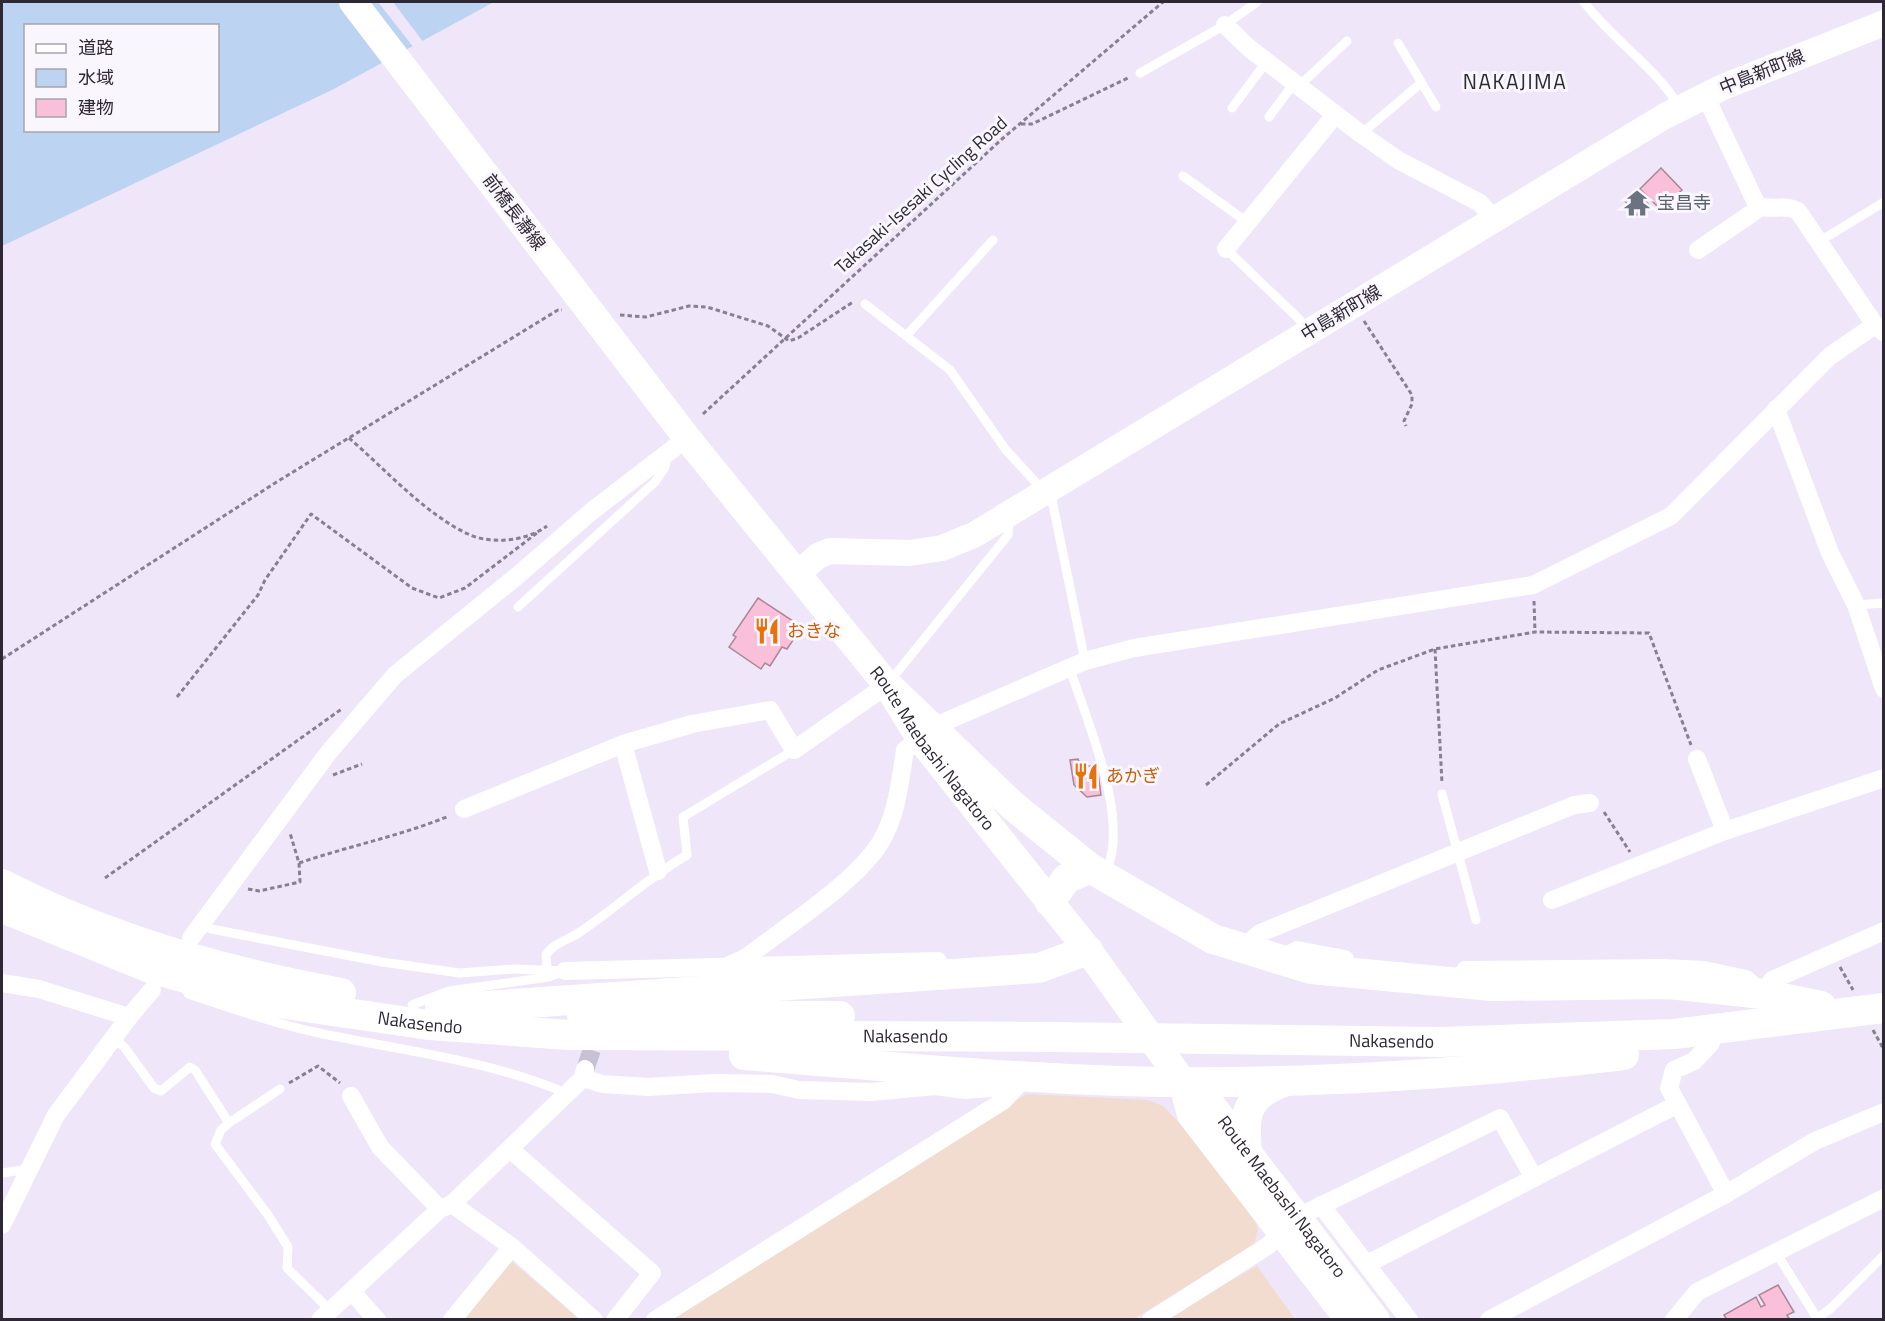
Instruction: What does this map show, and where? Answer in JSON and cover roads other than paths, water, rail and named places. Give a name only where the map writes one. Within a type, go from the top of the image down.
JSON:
[{"type":"highway","points":[[887,685],[928,735],[1097,873],[1213,939],[1242,949],[1311,969],[1492,986],[1669,984],[1763,994],[1848,1012]]},
{"type":"highway","points":[[1050,902],[1066,879],[1097,873]]},
{"type":"highway","points":[[2,884],[40,915]]},
{"type":"highway","points":[[2,908],[40,915]]},
{"type":"highway","name":"Nakasendo","points":[[40,915],[150,968],[271,1002],[429,1025],[569,1035],[1045,1027]]},
{"type":"highway","name":"Nakasendo","points":[[40,915],[234,971],[426,1007],[534,1014],[1238,1032],[1440,1042],[1674,1034],[1848,1012],[1879,1019]]},
{"type":"highway","points":[[426,1007],[1039,968],[1088,950]]},
{"type":"highway","points":[[271,1002],[363,1027],[495,1045],[675,1050],[1020,1082],[1286,1081],[1540,1065],[1711,1043],[1848,1012]]},
{"type":"highway","points":[[1247,1154],[1245,1124],[1252,1101],[1269,1087],[1286,1081]]},
{"type":"main road","name":"前橋長瀞線","points":[[353,2],[676,438]]},
{"type":"main road","name":"中島新町線","points":[[797,574],[818,556],[830,551],[893,554],[942,548],[974,535],[1009,516],[1680,108],[1705,95],[1884,23]]},
{"type":"main road","name":"Route Maebashi Nagatoro","points":[[676,438],[797,574],[887,685]]},
{"type":"main road","name":"Route Maebashi Nagatoro","points":[[928,735],[1182,1081],[1210,1103],[1376,1320]]},
{"type":"main road","name":"Route Maebashi Nagatoro","points":[[1182,1081],[1191,1115],[1301,1219],[1349,1320]]},
{"type":"street","points":[[1225,25],[1267,61],[1361,134],[1398,160],[1480,203],[1495,220]]},
{"type":"street","points":[[1705,95],[1757,205],[1761,207]]},
{"type":"street","points":[[1226,249],[1335,115]]},
{"type":"street","points":[[728,966],[747,957],[857,872],[881,843],[896,803],[905,750],[942,723],[1077,663],[1134,648],[1533,585],[1671,516],[1830,356],[1879,328],[1820,241],[1798,211],[1790,206],[1761,207],[1698,250]]},
{"type":"street","points":[[1776,408],[1830,553],[1856,605],[1884,689]]},
{"type":"street","points":[[196,931],[329,752],[395,675],[517,576],[676,438]]},
{"type":"street","points":[[464,809],[623,744],[693,724],[770,710],[794,750],[887,685]]},
{"type":"street","points":[[623,744],[658,871]]},
{"type":"street","points":[[1696,759],[1725,831]]},
{"type":"street","points":[[1552,900],[1725,831],[1884,778]]},
{"type":"street","points":[[1242,949],[1260,933],[1457,851],[1574,805],[1590,803]]},
{"type":"street","points":[[1763,994],[1772,980],[1884,931]]},
{"type":"street","points":[[556,969],[1014,959]]},
{"type":"street","points":[[615,987],[620,968]]},
{"type":"street","points":[[2,983],[39,989],[129,1017]]},
{"type":"street","points":[[2,1224],[56,1115],[113,1037],[152,990]]},
{"type":"street","points":[[1711,1043],[1694,1061],[1674,1070],[1669,1088],[1676,1105],[1726,1194]]},
{"type":"street","points":[[326,1315],[511,1150],[568,1094],[584,1072],[602,1084],[648,1087],[713,1083],[772,1084],[799,1090],[871,1092],[935,1086],[965,1090],[1020,1082]]},
{"type":"street","points":[[656,1320],[1003,1101],[1020,1082]]},
{"type":"street","points":[[351,1096],[380,1147],[446,1206],[512,1247],[594,1320]]},
{"type":"street","points":[[1367,1264],[1676,1105]]},
{"type":"street","points":[[1489,1320],[1726,1194],[1815,1141],[1884,1112]]},
{"type":"street","points":[[1151,1320],[1266,1247],[1301,1219],[1500,1118],[1534,1178]]},
{"type":"street","points":[[511,1150],[652,1273],[615,1320]]},
{"type":"street","points":[[1674,1320],[1697,1292],[1774,1251],[1884,1198]]},
{"type":"street","points":[[1301,1219],[1367,1264],[1409,1320]]},
{"type":"street","points":[[452,1320],[512,1247]]},
{"type":"street","points":[[352,1292],[377,1320]]},
{"type":"lane","points":[[1140,73],[1225,25],[1257,2]]},
{"type":"lane","points":[[1584,2],[1599,21],[1666,87],[1680,108]]},
{"type":"lane","points":[[1269,117],[1296,84],[1347,41]]},
{"type":"lane","points":[[1398,43],[1436,107]]},
{"type":"lane","points":[[1232,108],[1267,61]]},
{"type":"lane","points":[[1361,134],[1421,83]]},
{"type":"lane","points":[[1183,176],[1247,222]]},
{"type":"lane","points":[[1820,241],[1884,202]]},
{"type":"lane","points":[[907,335],[993,240]]},
{"type":"lane","points":[[1226,249],[1299,319],[1308,333]]},
{"type":"lane","points":[[865,304],[950,370],[1006,450],[1052,500],[1077,663],[1113,815],[1109,861],[1097,873]]},
{"type":"lane","points":[[518,607],[655,482],[665,467],[676,438]]},
{"type":"lane","points":[[887,685],[1008,535],[1009,516]]},
{"type":"lane","points":[[1856,605],[1884,603]]},
{"type":"lane","points":[[556,969],[546,955],[549,950],[582,931],[658,871],[687,855],[683,816],[794,750]]},
{"type":"lane","points":[[1442,794],[1476,920]]},
{"type":"lane","points":[[196,931],[211,929],[382,962],[460,973],[556,969]]},
{"type":"lane","points":[[426,1007],[449,991],[549,977],[556,969]]},
{"type":"lane","points":[[180,976],[188,994],[248,1014],[318,1033],[397,1047],[543,1083],[568,1094]]},
{"type":"lane","points":[[113,1037],[125,1048],[154,1088],[161,1091],[190,1067],[195,1070],[229,1123]]},
{"type":"lane","points":[[280,1089],[220,1130],[215,1144],[268,1215],[288,1247],[287,1268],[326,1315]]},
{"type":"lane","points":[[2,1173],[28,1169]]},
{"type":"lane","points":[[1774,1251],[1816,1319],[1884,1255]]},
{"type":"water","points":[[2,2],[494,2],[332,90],[2,246]]},
{"type":"tunnel","points":[[586,1067],[599,1029]]},
{"type":"place","name":"宝昌寺","points":[[1637,203]]},
{"type":"place","name":"おきな","points":[[767,631]]},
{"type":"place","name":"あかぎ","points":[[1086,776]]},
{"type":"district","name":"NAKAJIMA","points":[[1515,82]]}]
